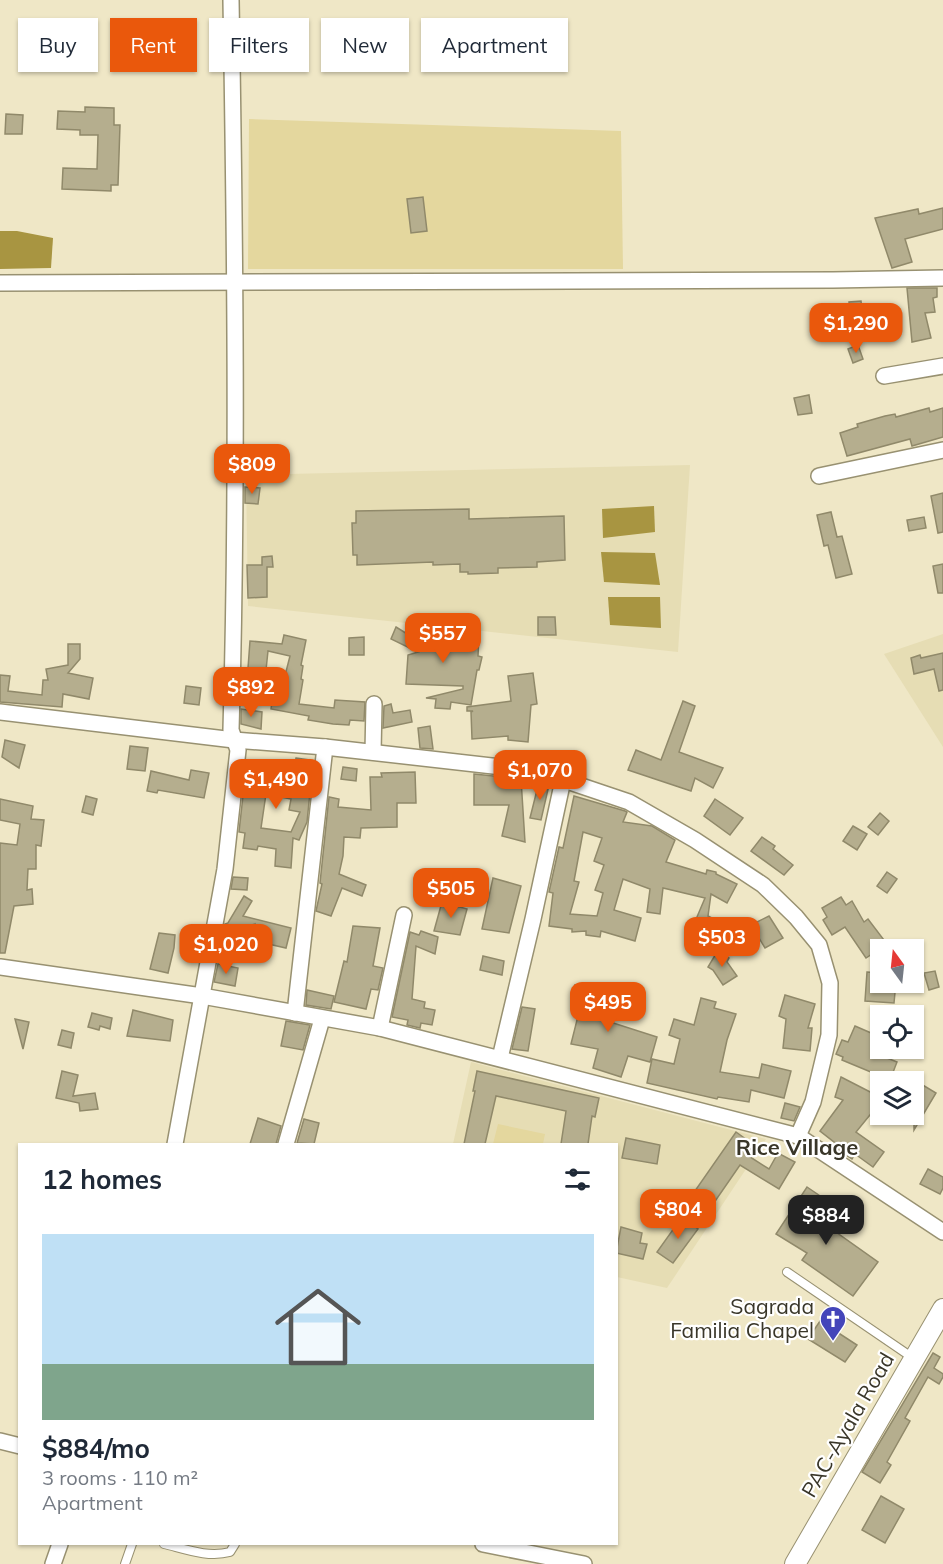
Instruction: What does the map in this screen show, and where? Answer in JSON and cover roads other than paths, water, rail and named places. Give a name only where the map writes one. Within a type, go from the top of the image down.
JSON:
[{"type":"street","points":[[175,1143],[225,869],[238,750],[231,730],[236,578],[236,283],[231,0]]},
{"type":"street","points":[[0,283],[943,278]]},
{"type":"street","points":[[884,376],[943,366]]},
{"type":"street","points":[[819,476],[943,450]]},
{"type":"street","points":[[373,752],[374,704]]},
{"type":"street","points":[[0,712],[234,740],[326,747],[537,771],[629,802],[695,840],[763,885],[796,917],[819,945],[830,983],[829,1035],[813,1102],[798,1136]]},
{"type":"street","points":[[294,1013],[326,747]]},
{"type":"street","points":[[500,1058],[533,919],[562,780]]},
{"type":"street","points":[[380,1028],[404,915]]},
{"type":"street","points":[[0,968],[202,996],[380,1028],[798,1136],[943,1232]]},
{"type":"street","points":[[286,1143],[322,1019]]},
{"type":"street","name":"PAC-Ayala Road","points":[[795,1564],[943,1309]]},
{"type":"street","points":[[0,1441],[18,1446]]},
{"type":"street","points":[[53,1564],[60,1545]]},
{"type":"street","points":[[488,1545],[584,1564]]},
{"type":"lane","points":[[787,1272],[915,1358]]},
{"type":"lane","points":[[125,1564],[132,1545]]},
{"type":"lane","points":[[168,1545],[206,1554],[221,1555],[230,1552],[234,1545]]},
{"type":"place","name":"Sagrada Familia Chapel","points":[[833,1342]]},
{"type":"district","name":"Rice Village","points":[[797,1147]]}]
